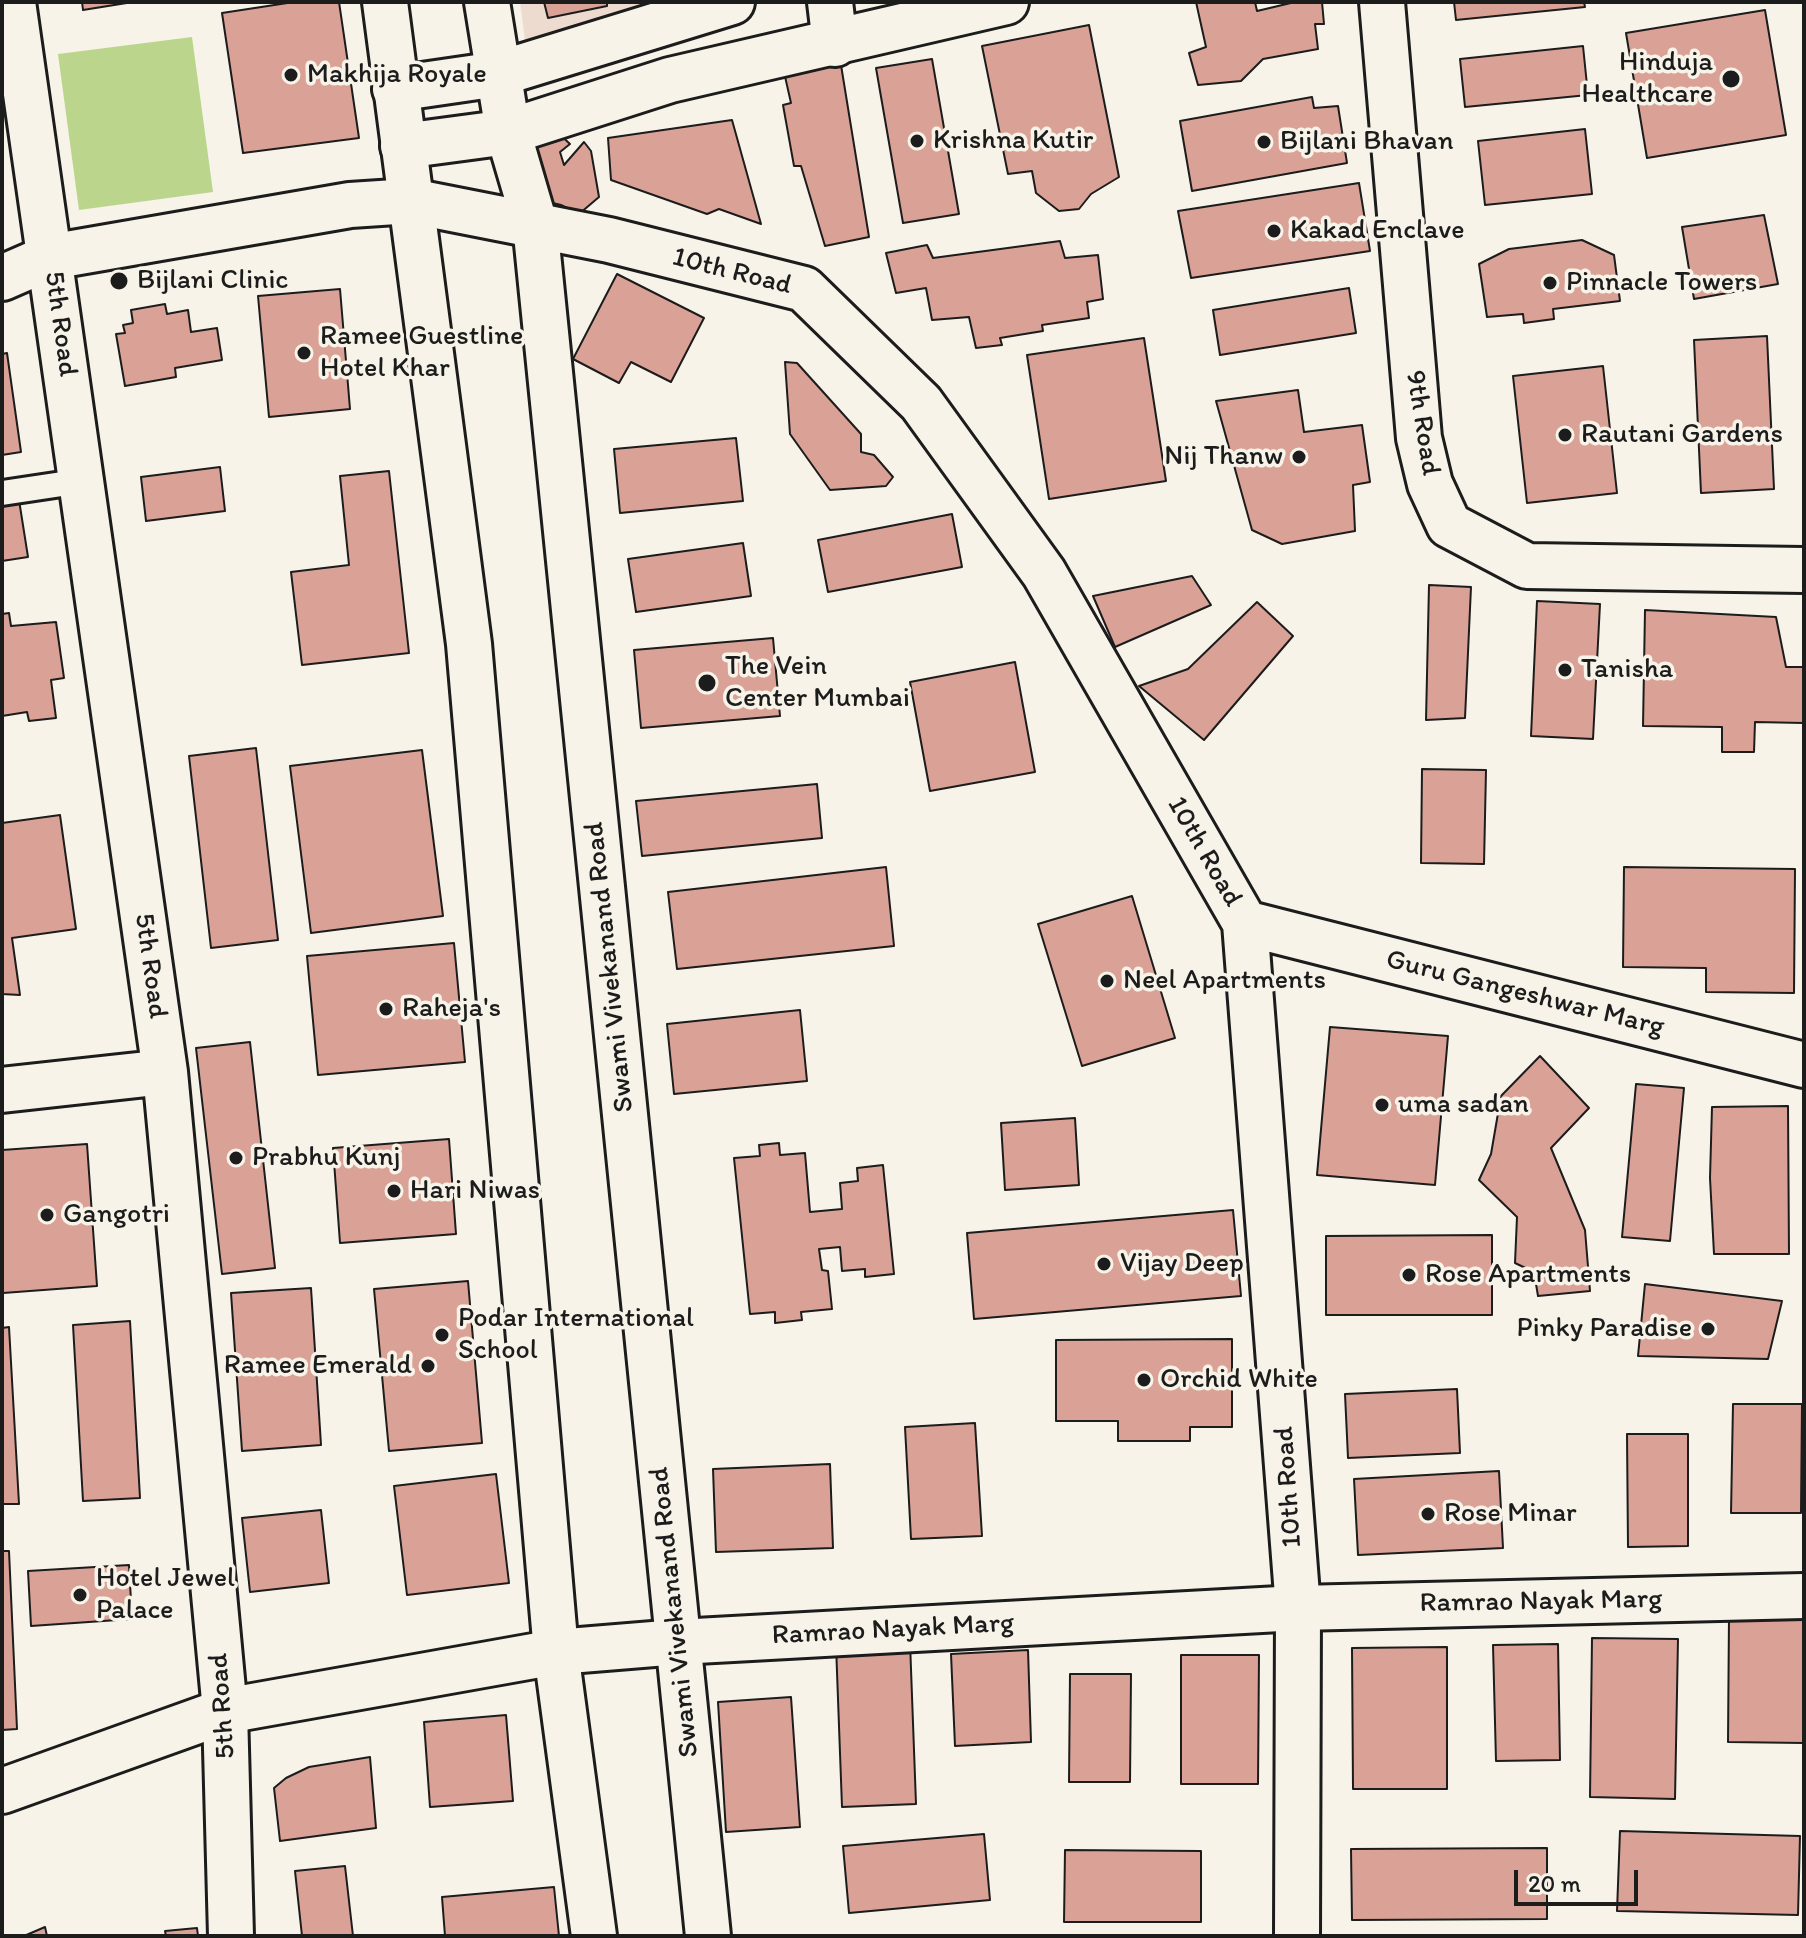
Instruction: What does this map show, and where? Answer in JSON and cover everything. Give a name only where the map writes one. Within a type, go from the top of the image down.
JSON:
[{"type":"street","name":"5th Road","points":[[13,2],[165,1072],[225,1711],[231,1936]]},
{"type":"street","points":[[385,2],[469,644],[556,1652],[594,1936]]},
{"type":"street","name":"Swami Vivekanand Road","points":[[487,2],[508,132],[535,224],[708,1936]]},
{"type":"street","points":[[395,89],[498,74],[732,2]]},
{"type":"street","points":[[403,146],[508,132],[832,23],[1006,2]]},
{"type":"street","name":"9th Road","points":[[1382,2],[1419,438],[1430,484],[1449,525],[1527,566],[1804,570]]},
{"type":"street","name":"10th Road","points":[[2,278],[50,257],[350,205],[411,201],[535,224],[804,289],[921,403],[1044,573],[1245,923],[1298,1608],[1297,1936]]},
{"type":"street","name":"Guru Gangeshwar Marg","points":[[1245,923],[1804,1065]]},
{"type":"street","points":[[2,1090],[165,1072]]},
{"type":"street","name":"Ramrao Nayak Marg","points":[[2,1791],[225,1711],[556,1652],[678,1642],[1298,1608],[1804,1596]]},
{"type":"lane","points":[[2,493],[82,481]]},
{"type":"shaded area","points":[[520,2],[681,2],[525,41]]},
{"type":"green space","points":[[192,37],[213,192],[79,210],[58,54]]},
{"type":"building","points":[[82,2],[133,2],[83,10]]},
{"type":"building","name":"Makhija Royale","points":[[294,2],[339,2],[359,138],[243,153],[222,13]]},
{"type":"building","points":[[544,2],[607,2],[607,6],[548,18]]},
{"type":"building","points":[[1196,2],[1255,2],[1257,11],[1295,2],[1322,2],[1324,24],[1315,24],[1318,49],[1263,59],[1241,81],[1198,85],[1189,53],[1206,47]]},
{"type":"building","points":[[1454,2],[1584,2],[1585,7],[1456,20]]},
{"type":"building","points":[[1765,10],[1786,135],[1647,158],[1626,33]]},
{"type":"building","points":[[1089,25],[1119,177],[1091,194],[1079,209],[1059,211],[1036,193],[1032,171],[1008,174],[982,46]]},
{"type":"building","points":[[1583,46],[1588,95],[1465,107],[1460,59]]},
{"type":"building","name":"Krishna Kutir","points":[[932,59],[959,214],[903,223],[876,68]]},
{"type":"building","points":[[841,65],[869,237],[825,246],[801,166],[794,166],[783,105],[791,103],[784,72]]},
{"type":"building","name":"Bijlani Bhavan","points":[[1312,97],[1314,108],[1338,106],[1347,163],[1192,191],[1180,121]]},
{"type":"building","points":[[732,120],[761,224],[719,209],[707,214],[611,180],[608,138]]},
{"type":"building","points":[[1585,129],[1592,194],[1485,205],[1478,141]]},
{"type":"building","points":[[555,130],[570,144],[560,152],[564,165],[584,142],[591,151],[599,197],[579,214],[561,205],[532,198],[534,141]]},
{"type":"building","name":"Kakad Enclave","points":[[1359,183],[1370,251],[1191,278],[1178,211]]},
{"type":"building","points":[[1764,215],[1778,284],[1694,299],[1682,227]]},
{"type":"building","name":"Pinnacle Towers","points":[[1582,240],[1614,255],[1620,301],[1553,309],[1554,319],[1524,323],[1523,314],[1487,317],[1479,264],[1509,249]]},
{"type":"building","points":[[1060,241],[1065,258],[1098,255],[1103,299],[1087,302],[1089,318],[1042,325],[1043,331],[1000,338],[1002,345],[976,348],[969,317],[932,320],[926,288],[896,293],[886,253],[927,245],[933,258]]},
{"type":"building","points":[[617,274],[704,318],[671,382],[631,362],[619,383],[573,359]]},
{"type":"building","points":[[1349,288],[1356,333],[1220,355],[1213,310]]},
{"type":"building","name":"Ramee Guestline Hotel Khar","points":[[340,289],[350,409],[269,417],[258,296]]},
{"type":"building","points":[[165,304],[167,314],[188,310],[191,332],[217,328],[222,360],[175,368],[176,377],[125,386],[116,334],[125,333],[123,325],[133,323],[131,310]]},
{"type":"building","points":[[1767,336],[1774,489],[1701,493],[1694,340]]},
{"type":"building","points":[[1144,338],[1166,481],[1049,499],[1027,355]]},
{"type":"building","points":[[7,353],[21,452],[2,455],[2,354]]},
{"type":"building","points":[[785,362],[797,363],[861,434],[861,452],[874,455],[893,477],[886,486],[830,490],[790,434]]},
{"type":"building","name":"Rautani Gardens","points":[[1603,366],[1617,493],[1527,503],[1513,376]]},
{"type":"building","name":"Nij Thanw","points":[[1298,390],[1304,432],[1362,425],[1370,482],[1353,485],[1355,531],[1282,544],[1252,530],[1216,401]]},
{"type":"building","points":[[736,438],[743,501],[620,513],[614,449]]},
{"type":"building","points":[[220,467],[225,511],[146,521],[141,477]]},
{"type":"building","points":[[389,471],[409,653],[302,665],[291,572],[349,565],[340,476]]},
{"type":"building","points":[[19,500],[28,557],[2,561],[2,502]]},
{"type":"building","points":[[952,514],[962,567],[828,592],[818,540]]},
{"type":"building","points":[[743,543],[751,596],[636,612],[628,559]]},
{"type":"building","points":[[1192,576],[1211,605],[1115,647],[1093,596]]},
{"type":"building","points":[[1429,585],[1471,587],[1465,718],[1426,720]]},
{"type":"building","name":"Tanisha","points":[[1537,601],[1600,604],[1593,739],[1531,736]]},
{"type":"building","points":[[1257,602],[1293,636],[1204,740],[1139,686],[1188,669]]},
{"type":"building","points":[[1645,610],[1776,617],[1786,667],[1804,667],[1804,723],[1755,722],[1754,752],[1722,752],[1722,727],[1643,726]]},
{"type":"building","points":[[9,613],[11,626],[56,622],[64,678],[51,680],[56,718],[29,721],[27,712],[2,716],[2,614]]},
{"type":"building","name":"The Vein Center Mumbai","points":[[773,638],[780,716],[641,728],[634,650]]},
{"type":"building","points":[[1015,662],[1035,772],[930,791],[910,682]]},
{"type":"building","points":[[256,748],[278,940],[211,948],[189,756]]},
{"type":"building","points":[[422,750],[443,916],[311,933],[290,766]]},
{"type":"building","points":[[1422,769],[1486,770],[1484,864],[1421,863]]},
{"type":"building","points":[[817,784],[822,838],[642,856],[636,801]]},
{"type":"building","points":[[60,815],[76,929],[12,938],[20,995],[2,994],[2,823]]},
{"type":"building","points":[[886,867],[894,946],[677,969],[668,892]]},
{"type":"building","points":[[1624,867],[1795,869],[1794,993],[1706,992],[1706,968],[1623,967]]},
{"type":"building","name":"Neel Apartments","points":[[1132,896],[1175,1038],[1082,1066],[1038,924]]},
{"type":"building","name":"Raheja's","points":[[454,943],[465,1062],[318,1075],[307,956]]},
{"type":"building","points":[[800,1010],[807,1081],[674,1094],[667,1024]]},
{"type":"building","name":"uma sadan","points":[[1330,1027],[1448,1036],[1435,1185],[1317,1175]]},
{"type":"building","name":"Prabhu Kunj","points":[[250,1042],[275,1268],[222,1274],[196,1048]]},
{"type":"building","points":[[1540,1056],[1589,1108],[1551,1148],[1585,1230],[1590,1291],[1538,1296],[1534,1272],[1515,1263],[1517,1217],[1479,1180],[1491,1154],[1501,1096]]},
{"type":"building","points":[[1636,1084],[1684,1088],[1670,1241],[1622,1237]]},
{"type":"building","points":[[1788,1106],[1789,1254],[1714,1254],[1710,1178],[1712,1107]]},
{"type":"building","points":[[1075,1118],[1079,1185],[1005,1190],[1001,1123]]},
{"type":"building","name":"Hari Niwas","points":[[449,1139],[456,1234],[340,1243],[333,1148]]},
{"type":"building","points":[[779,1143],[780,1155],[805,1153],[810,1212],[842,1209],[840,1183],[858,1181],[857,1168],[883,1165],[894,1274],[865,1277],[865,1269],[842,1271],[840,1247],[819,1249],[822,1270],[828,1271],[832,1309],[801,1312],[802,1320],[775,1323],[775,1312],[750,1314],[734,1158],[760,1156],[759,1145]]},
{"type":"building","name":"Gangotri","points":[[87,1144],[97,1286],[3,1293],[2,1150]]},
{"type":"building","name":"Vijay Deep","points":[[1233,1210],[1241,1296],[974,1319],[967,1233]]},
{"type":"building","name":"Rose Apartments","points":[[1492,1235],[1492,1315],[1326,1315],[1326,1236]]},
{"type":"building","name":"Ramee Emerald","points":[[468,1281],[482,1443],[389,1451],[374,1289]]},
{"type":"building","name":"Pinky Paradise","points":[[1645,1284],[1782,1301],[1768,1359],[1638,1356]]},
{"type":"building","points":[[311,1288],[321,1445],[242,1451],[231,1293]]},
{"type":"building","points":[[130,1321],[140,1498],[83,1501],[73,1325]]},
{"type":"building","points":[[9,1327],[19,1504],[2,1504],[2,1328]]},
{"type":"building","name":"Orchid White","points":[[1232,1339],[1232,1427],[1190,1427],[1190,1441],[1118,1441],[1118,1421],[1056,1421],[1056,1340]]},
{"type":"building","points":[[1457,1389],[1460,1453],[1348,1458],[1345,1394]]},
{"type":"building","points":[[1733,1404],[1802,1404],[1801,1513],[1731,1513]]},
{"type":"building","points":[[975,1423],[982,1536],[911,1539],[905,1427]]},
{"type":"building","points":[[1627,1434],[1688,1434],[1688,1546],[1628,1547]]},
{"type":"building","points":[[830,1464],[833,1548],[716,1552],[713,1469]]},
{"type":"building","name":"Rose Minar","points":[[1499,1471],[1503,1548],[1358,1555],[1354,1479]]},
{"type":"building","points":[[496,1474],[509,1583],[407,1595],[394,1486]]},
{"type":"building","points":[[321,1510],[329,1583],[250,1592],[242,1518]]},
{"type":"building","points":[[2,1551],[9,1551],[17,1729],[2,1730]]},
{"type":"building","name":"Hotel Jewel Palace","points":[[129,1565],[132,1619],[31,1626],[28,1571]]},
{"type":"building","points":[[1729,1615],[1804,1615],[1804,1743],[1728,1742]]},
{"type":"building","points":[[1592,1638],[1678,1639],[1675,1799],[1590,1797]]},
{"type":"building","points":[[910,1642],[916,1804],[842,1807],[836,1645]]},
{"type":"building","points":[[1558,1644],[1560,1760],[1496,1761],[1493,1645]]},
{"type":"building","points":[[1447,1647],[1447,1789],[1353,1789],[1352,1648]]},
{"type":"building","points":[[1028,1650],[1031,1742],[955,1746],[951,1654]]},
{"type":"building","points":[[1181,1655],[1259,1655],[1258,1784],[1181,1784]]},
{"type":"building","points":[[1070,1674],[1131,1674],[1130,1782],[1069,1782]]},
{"type":"building","points":[[791,1697],[800,1827],[726,1832],[718,1702]]},
{"type":"building","points":[[506,1715],[513,1801],[430,1807],[424,1722]]},
{"type":"building","points":[[370,1757],[376,1828],[280,1841],[274,1788],[286,1778],[309,1767]]},
{"type":"building","points":[[1620,1831],[1800,1836],[1798,1915],[1617,1911]]},
{"type":"building","points":[[984,1834],[990,1900],[849,1913],[843,1846]]},
{"type":"building","points":[[1547,1848],[1547,1919],[1352,1920],[1351,1849]]},
{"type":"building","points":[[1065,1850],[1201,1851],[1201,1922],[1064,1922]]},
{"type":"building","points":[[345,1866],[353,1936],[302,1936],[295,1871]]},
{"type":"building","points":[[554,1887],[559,1936],[445,1936],[442,1897]]},
{"type":"building","points":[[45,1927],[47,1936],[24,1936]]},
{"type":"building","points":[[197,1928],[198,1936],[166,1936],[165,1931]]},
{"type":"place","name":"Makhija Royale","points":[[291,75]]},
{"type":"place","name":"Hinduja Healthcare","points":[[1731,79]]},
{"type":"place","name":"Krishna Kutir","points":[[917,141]]},
{"type":"place","name":"Bijlani Bhavan","points":[[1264,142]]},
{"type":"place","name":"Kakad Enclave","points":[[1274,231]]},
{"type":"place","name":"Bijlani Clinic","points":[[119,281]]},
{"type":"place","name":"Pinnacle Towers","points":[[1550,283]]},
{"type":"place","name":"Ramee Guestline Hotel Khar","points":[[304,353]]},
{"type":"place","name":"Rautani Gardens","points":[[1565,435]]},
{"type":"place","name":"Nij Thanw","points":[[1299,457]]},
{"type":"place","name":"Tanisha","points":[[1565,670]]},
{"type":"place","name":"The Vein Center Mumbai","points":[[707,683]]},
{"type":"place","name":"Neel Apartments","points":[[1107,981]]},
{"type":"place","name":"Raheja's","points":[[386,1009]]},
{"type":"place","name":"uma sadan","points":[[1382,1105]]},
{"type":"place","name":"Prabhu Kunj","points":[[236,1158]]},
{"type":"place","name":"Hari Niwas","points":[[394,1191]]},
{"type":"place","name":"Gangotri","points":[[47,1215]]},
{"type":"place","name":"Vijay Deep","points":[[1104,1264]]},
{"type":"place","name":"Rose Apartments","points":[[1409,1275]]},
{"type":"place","name":"Pinky Paradise","points":[[1708,1329]]},
{"type":"place","name":"Podar International School","points":[[442,1335]]},
{"type":"place","name":"Ramee Emerald","points":[[428,1366]]},
{"type":"place","name":"Orchid White","points":[[1144,1380]]},
{"type":"place","name":"Rose Minar","points":[[1428,1514]]},
{"type":"place","name":"Hotel Jewel Palace","points":[[80,1595]]}]
